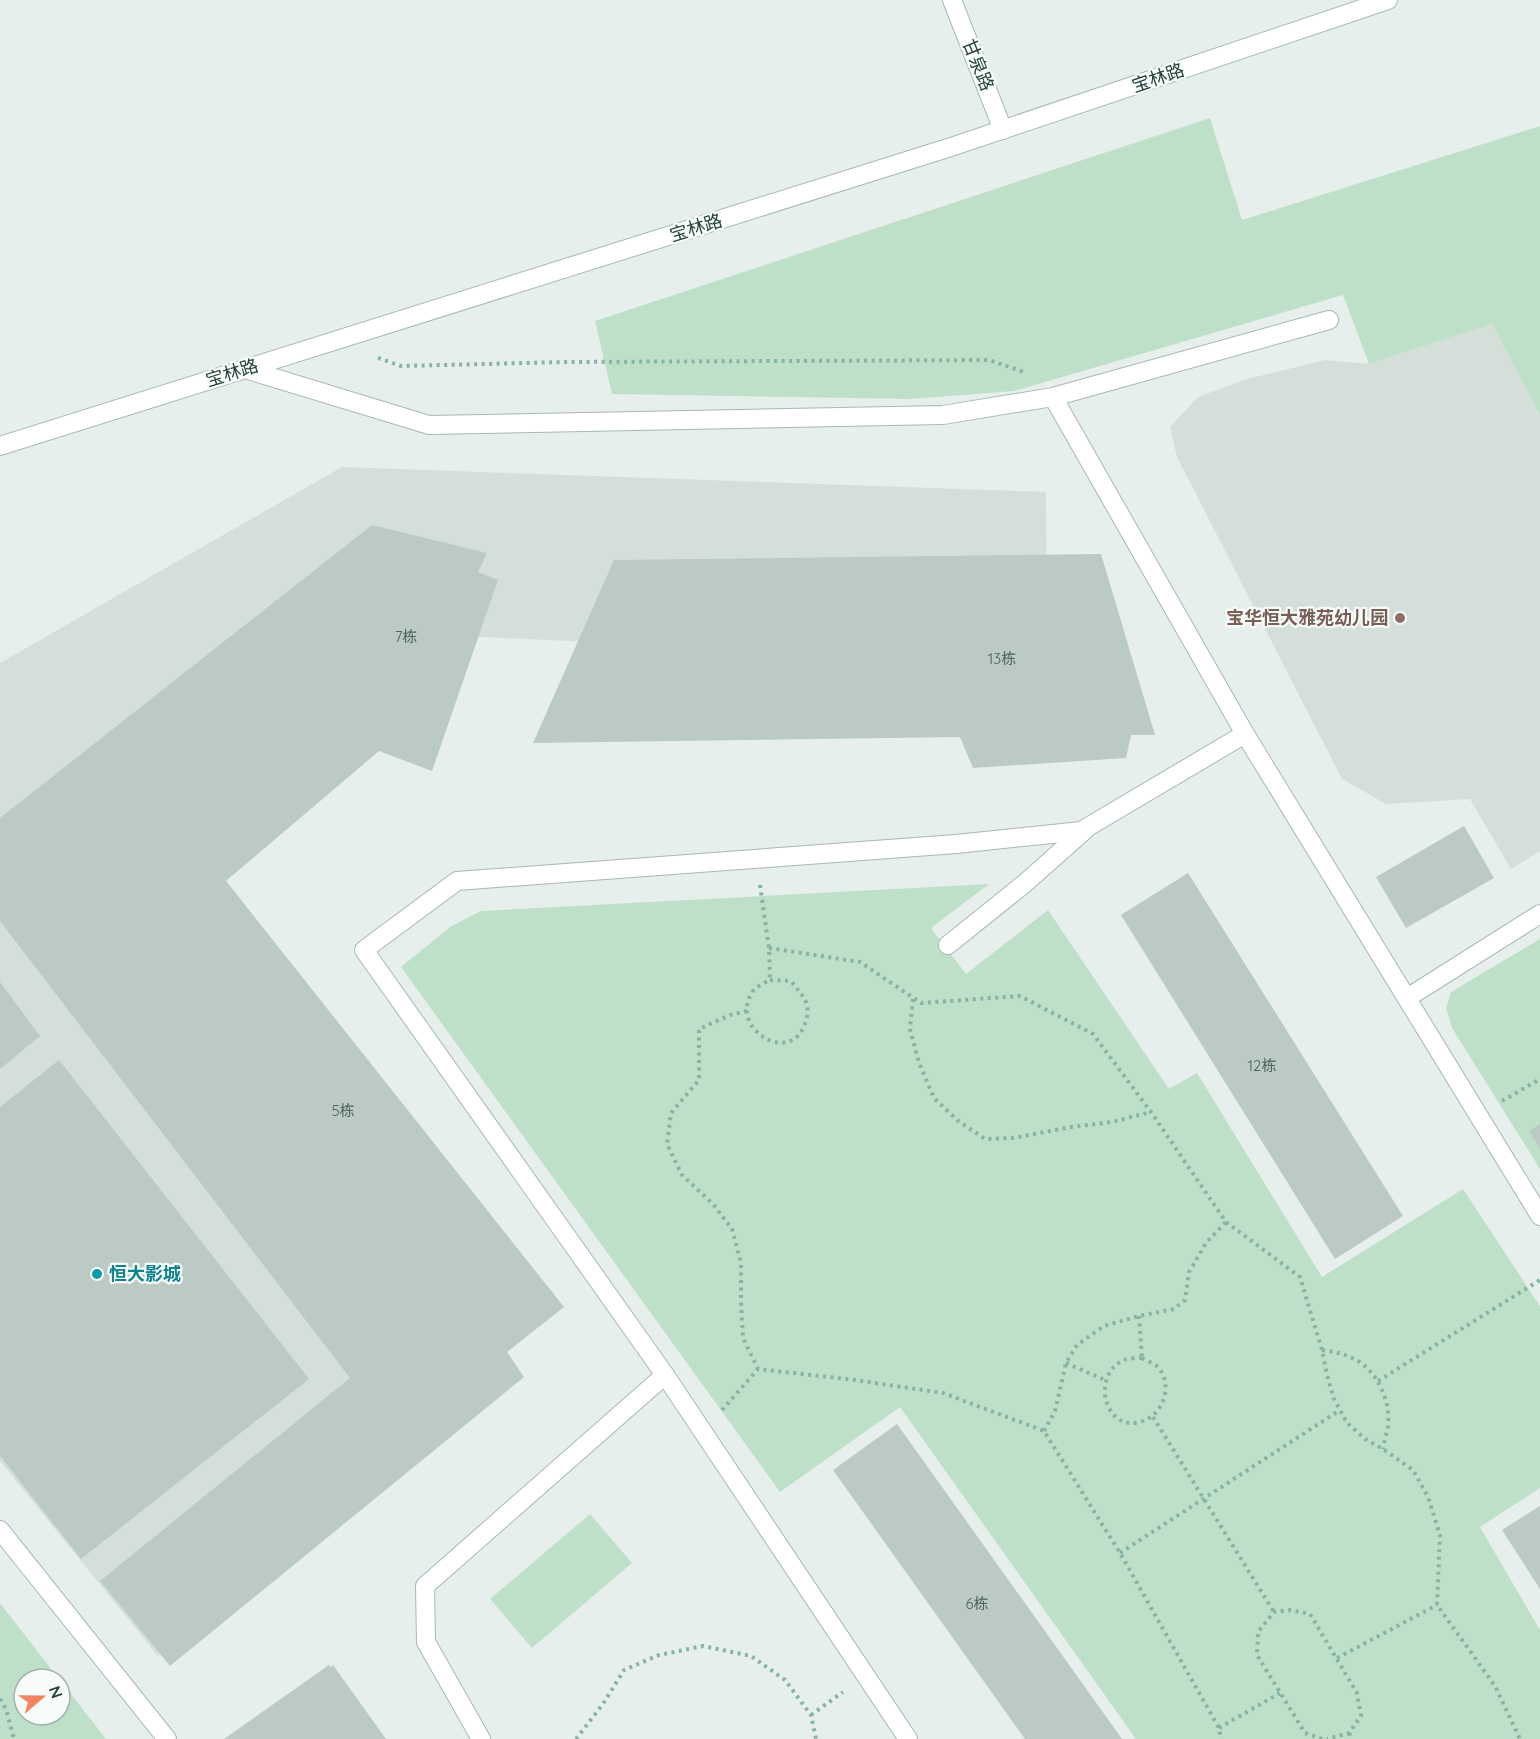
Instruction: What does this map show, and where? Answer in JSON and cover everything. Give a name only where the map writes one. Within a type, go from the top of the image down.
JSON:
[{"type":"street","name":"甘泉路","points":[[952,0],[1003,130]]},
{"type":"street","name":"宝林路","points":[[0,446],[1003,130],[1388,0]]},
{"type":"street","points":[[245,369],[429,425],[943,415],[1053,398],[1329,320]]},
{"type":"street","points":[[1053,398],[1245,734],[1540,1216]]},
{"type":"street","points":[[908,1739],[665,1375],[364,951],[457,881],[956,844],[1081,831],[1245,734]]},
{"type":"street","points":[[948,945],[1024,884],[1086,829]]},
{"type":"street","points":[[1407,998],[1540,914]]},
{"type":"street","points":[[481,1739],[426,1642],[425,1586],[665,1375]]},
{"type":"street","points":[[0,1530],[167,1739]]},
{"type":"path","points":[[332,342],[401,366],[590,362],[989,360],[1023,371],[1053,398]]},
{"type":"path","points":[[757,857],[769,948],[770,980]]},
{"type":"path","points":[[769,948],[860,962],[921,1003],[1020,996],[1092,1034],[1151,1112],[1226,1222],[1300,1276],[1334,1399],[1347,1424],[1365,1439],[1413,1470],[1428,1497],[1440,1535],[1437,1605],[1495,1686],[1520,1739]]},
{"type":"path","points":[[770,980],[791,981],[804,998],[809,1014],[801,1034],[785,1042],[767,1041],[754,1030],[747,1011],[752,993],[770,980]]},
{"type":"path","points":[[914,998],[910,1029],[919,1063],[934,1098],[957,1120],[985,1139],[1013,1138],[1112,1122],[1151,1112]]},
{"type":"path","points":[[747,1011],[730,1015],[699,1029],[699,1080],[671,1113],[667,1144],[682,1175],[713,1204],[732,1229],[741,1263],[743,1338],[758,1369]]},
{"type":"path","points":[[1478,1114],[1540,1078]]},
{"type":"path","points":[[1044,1431],[1055,1411],[1066,1363],[1077,1345],[1104,1326],[1174,1308],[1185,1300],[1189,1272],[1206,1242],[1226,1222]]},
{"type":"path","points":[[1378,1381],[1540,1280]]},
{"type":"path","points":[[1139,1316],[1142,1358]]},
{"type":"path","points":[[1322,1350],[1341,1353],[1360,1362],[1378,1381],[1385,1400],[1388,1424],[1383,1449]]},
{"type":"path","points":[[1142,1358],[1158,1367],[1166,1386],[1164,1403],[1153,1416],[1139,1422],[1125,1423],[1113,1415],[1105,1398],[1105,1380],[1112,1368],[1126,1359],[1142,1358]]},
{"type":"path","points":[[1066,1363],[1105,1380]]},
{"type":"path","points":[[758,1369],[943,1393],[1044,1431],[1120,1553],[1219,1728],[1221,1739]]},
{"type":"path","points":[[703,1432],[758,1369]]},
{"type":"path","points":[[1120,1553],[1340,1410]]},
{"type":"path","points":[[1153,1416],[1274,1612]]},
{"type":"path","points":[[1337,1659],[1437,1605]]},
{"type":"path","points":[[1322,1739],[1305,1733],[1257,1655],[1258,1632],[1274,1612],[1290,1610],[1310,1614],[1358,1693],[1361,1716],[1349,1733],[1327,1739]]},
{"type":"path","points":[[576,1739],[603,1704],[624,1670],[659,1654],[703,1646],[751,1656],[785,1680],[811,1715],[816,1739]]},
{"type":"path","points":[[811,1715],[865,1675]]},
{"type":"path","points":[[1219,1728],[1280,1693]]},
{"type":"path","points":[[0,1699],[6,1709],[14,1739]]},
{"type":"path","points":[[1349,1733],[1352,1739]]},
{"type":"shaded area","name":"宝华恒大雅苑幼儿园","points":[[1492,324],[1540,415],[1540,851],[1511,869],[1470,799],[1386,804],[1342,779],[1177,457],[1170,427],[1198,397],[1247,379],[1325,360],[1369,364]]},
{"type":"shaded area","points":[[342,467],[1046,492],[1047,662],[392,633],[106,859],[504,1369],[158,1656],[0,1461],[0,663]]},
{"type":"green space","points":[[1210,118],[1242,220],[1540,126],[1540,415],[1492,324],[1369,364],[1343,295],[1014,391],[911,399],[612,394],[595,321]]},
{"type":"green space","points":[[989,884],[931,928],[966,974],[1048,910],[1169,1089],[1197,1073],[1322,1277],[1463,1189],[1540,1306],[1540,1488],[1480,1527],[1540,1630],[1540,1739],[1136,1739],[900,1407],[780,1492],[401,967],[450,927],[481,911]]},
{"type":"green space","points":[[1540,939],[1540,1169],[1452,1028],[1446,1008],[1451,992]]},
{"type":"green space","points":[[590,1514],[632,1563],[532,1648],[490,1599]]},
{"type":"green space","points":[[0,1603],[50,1667],[12,1667],[12,1727],[72,1727],[72,1695],[106,1739],[0,1739]]},
{"type":"building","points":[[372,525],[487,553],[478,572],[498,580],[432,771],[379,751],[226,881],[564,1307],[507,1352],[524,1377],[170,1666],[100,1581],[350,1378],[0,921],[0,818]]},
{"type":"building","points":[[1101,554],[1155,735],[1131,735],[1126,758],[973,768],[960,737],[533,743],[614,560]]},
{"type":"building","points":[[1464,826],[1494,878],[1406,928],[1376,877]]},
{"type":"building","points":[[1188,873],[1403,1216],[1335,1259],[1121,915]]},
{"type":"building","points":[[0,982],[40,1036],[0,1069]]},
{"type":"building","points":[[59,1060],[309,1379],[81,1559],[0,1456],[0,1107]]},
{"type":"building","points":[[1540,1124],[1540,1149],[1529,1131]]},
{"type":"building","points":[[897,1424],[1122,1739],[1025,1739],[833,1470]]},
{"type":"building","points":[[1540,1506],[1540,1589],[1502,1530]]},
{"type":"building","points":[[329,1665],[331,1667],[333,1665],[386,1739],[224,1739]]},
{"type":"place","name":"宝华恒大雅苑幼儿园","points":[[1400,618]]},
{"type":"place","name":"恒大影城","points":[[97,1274]]}]
